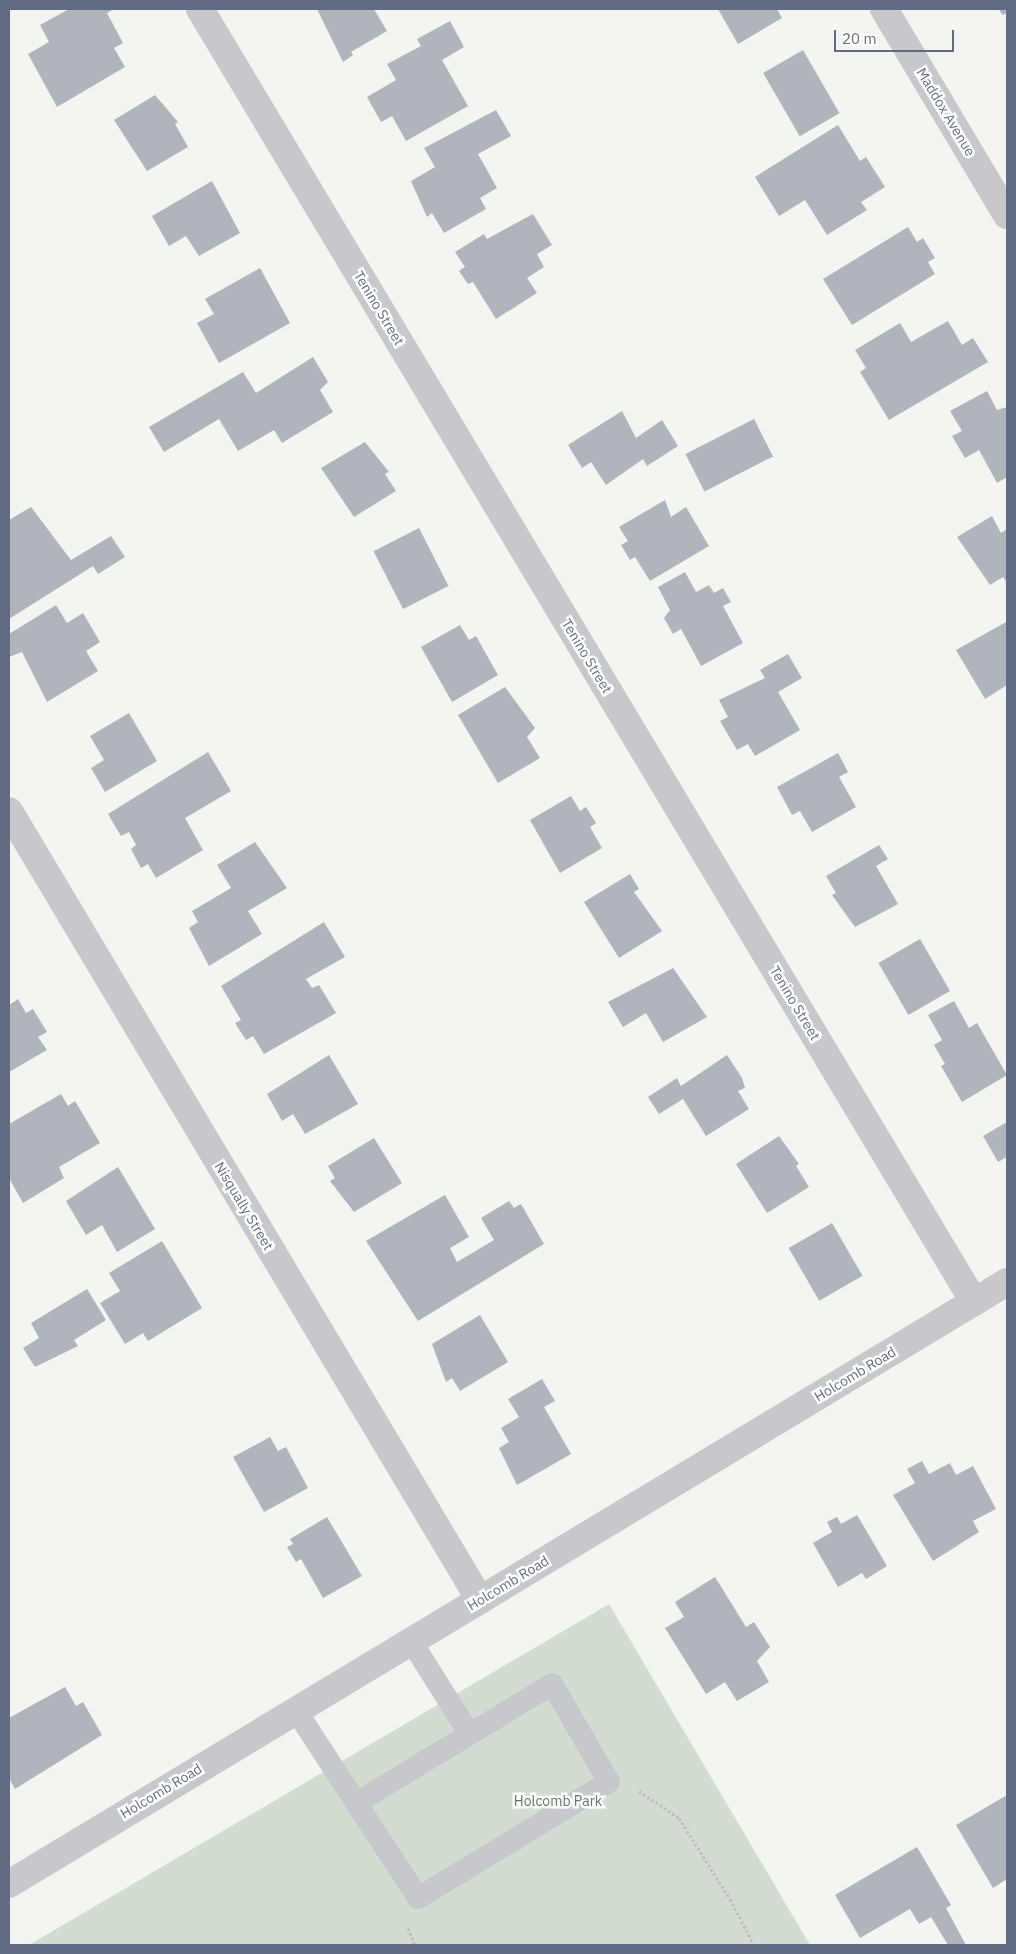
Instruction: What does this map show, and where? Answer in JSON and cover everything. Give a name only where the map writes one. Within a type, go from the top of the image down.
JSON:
[{"type":"street","name":"Tenino Street","points":[[200,9],[974,1302]]},
{"type":"street","name":"Maddox Avenue","points":[[884,9],[1007,215]]},
{"type":"street","name":"Nisqually Street","points":[[9,811],[480,1600]]},
{"type":"street","name":"Holcomb Road","points":[[9,1884],[295,1709],[412,1641],[1007,1282]]},
{"type":"lane","points":[[412,1641],[469,1733]]},
{"type":"lane","points":[[295,1709],[356,1803],[418,1898],[609,1782],[552,1684],[356,1803]]},
{"type":"path","points":[[609,1782],[643,1792],[679,1818],[730,1899],[754,1945]]},
{"type":"green space","name":"Holcomb Park","points":[[609,1604],[810,1945],[29,1945]]},
{"type":"building","points":[[69,9],[114,9],[107,13],[123,43],[114,48],[125,67],[57,107],[28,54],[49,42],[40,25]]},
{"type":"building","points":[[317,9],[374,9],[387,31],[351,52],[353,55],[343,62]]},
{"type":"building","points":[[718,9],[777,9],[782,18],[738,44]]},
{"type":"building","points":[[999,9],[1007,9],[1007,13],[1002,15]]},
{"type":"building","points":[[450,21],[464,47],[442,60],[468,106],[406,141],[392,116],[381,122],[367,97],[396,80],[387,64],[421,46],[417,39]]},
{"type":"building","points":[[803,50],[840,113],[800,136],[763,73]]},
{"type":"building","points":[[155,95],[178,122],[175,124],[188,147],[147,171],[114,120]]},
{"type":"building","points":[[496,110],[511,136],[478,154],[497,188],[480,198],[486,209],[444,233],[432,213],[427,217],[411,181],[435,167],[424,148]]},
{"type":"building","points":[[838,125],[860,161],[866,157],[885,187],[861,202],[867,210],[827,235],[805,200],[779,216],[755,177]]},
{"type":"building","points":[[212,181],[240,233],[199,256],[186,236],[169,246],[152,216]]},
{"type":"building","points":[[533,214],[552,245],[537,254],[544,267],[527,278],[537,293],[496,319],[473,282],[468,284],[459,271],[465,267],[455,252],[484,234],[487,239]]},
{"type":"building","points":[[908,227],[917,242],[923,238],[935,258],[928,262],[935,274],[852,325],[823,279]]},
{"type":"building","points":[[260,268],[290,323],[219,363],[197,323],[214,314],[205,299]]},
{"type":"building","points":[[948,321],[962,345],[973,338],[988,362],[889,420],[860,372],[866,368],[855,350],[900,323],[911,342]]},
{"type":"building","points":[[313,357],[328,382],[320,390],[333,412],[282,443],[274,430],[238,451],[219,419],[164,452],[149,427],[243,372],[256,393]]},
{"type":"building","points":[[987,391],[997,410],[1007,407],[1007,477],[997,483],[979,450],[965,458],[952,436],[962,431],[950,411]]},
{"type":"building","points":[[622,411],[636,438],[662,420],[678,446],[647,466],[643,459],[606,485],[591,462],[582,468],[568,445]]},
{"type":"building","points":[[754,419],[773,456],[704,491],[685,454]]},
{"type":"building","points":[[365,442],[389,472],[385,474],[396,491],[354,517],[321,468]]},
{"type":"building","points":[[665,500],[671,517],[686,507],[709,546],[650,581],[635,557],[630,560],[621,545],[628,541],[619,527]]},
{"type":"building","points":[[31,507],[71,560],[111,536],[125,557],[98,574],[93,566],[9,619],[9,520]]},
{"type":"building","points":[[992,516],[1001,533],[1007,529],[1007,583],[1003,577],[990,585],[957,537]]},
{"type":"building","points":[[419,528],[449,586],[403,609],[374,551]]},
{"type":"building","points":[[685,572],[696,592],[709,585],[714,593],[723,588],[731,602],[723,606],[743,643],[701,666],[681,629],[673,634],[664,618],[670,610],[658,587]]},
{"type":"building","points":[[56,605],[67,623],[83,613],[100,642],[86,651],[98,671],[47,702],[22,652],[9,657],[9,634]]},
{"type":"building","points":[[1006,622],[1007,685],[985,699],[956,650]]},
{"type":"building","points":[[460,625],[469,640],[476,636],[498,675],[452,702],[421,647]]},
{"type":"building","points":[[788,654],[802,678],[778,692],[800,730],[755,756],[748,744],[737,750],[720,721],[728,717],[719,700],[765,678],[760,670]]},
{"type":"building","points":[[505,687],[535,728],[527,737],[540,758],[498,783],[458,715]]},
{"type":"building","points":[[129,713],[157,761],[105,792],[91,768],[104,760],[90,736]]},
{"type":"building","points":[[208,752],[231,791],[185,818],[203,850],[156,878],[148,864],[141,868],[131,849],[136,845],[129,832],[121,836],[108,814]]},
{"type":"building","points":[[838,753],[848,772],[839,777],[856,807],[812,832],[800,811],[792,815],[777,787]]},
{"type":"building","points":[[571,796],[580,811],[586,807],[596,823],[590,827],[602,848],[560,873],[530,820]]},
{"type":"building","points":[[255,842],[287,888],[248,911],[262,934],[209,966],[189,928],[198,922],[192,911],[231,888],[217,865]]},
{"type":"building","points":[[879,845],[888,859],[876,866],[898,904],[855,927],[832,895],[836,893],[826,876]]},
{"type":"building","points":[[630,874],[639,889],[634,892],[662,931],[619,958],[584,902]]},
{"type":"building","points":[[324,922],[345,957],[306,979],[312,988],[319,985],[336,1013],[264,1054],[253,1036],[246,1040],[235,1023],[241,1020],[221,986]]},
{"type":"building","points":[[920,939],[950,991],[908,1015],[878,963]]},
{"type":"building","points":[[673,968],[707,1017],[663,1042],[646,1013],[623,1027],[608,1002]]},
{"type":"building","points":[[18,999],[26,1013],[33,1009],[47,1032],[38,1037],[47,1050],[9,1072],[9,1005]]},
{"type":"building","points":[[954,1001],[969,1028],[977,1023],[1007,1075],[962,1102],[941,1066],[945,1064],[934,1045],[942,1040],[928,1015]]},
{"type":"building","points":[[329,1055],[358,1104],[305,1134],[293,1114],[282,1121],[267,1094]]},
{"type":"building","points":[[727,1055],[742,1078],[745,1088],[738,1091],[749,1109],[706,1136],[683,1099],[659,1114],[648,1097],[677,1078],[681,1086]]},
{"type":"building","points":[[61,1094],[68,1106],[75,1101],[100,1143],[59,1167],[64,1178],[23,1203],[9,1178],[9,1124]]},
{"type":"building","points":[[1007,1122],[1007,1157],[998,1162],[983,1136]]},
{"type":"building","points":[[779,1136],[799,1164],[796,1166],[809,1187],[767,1213],[736,1164]]},
{"type":"building","points":[[374,1138],[402,1183],[354,1212],[330,1181],[335,1178],[328,1166]]},
{"type":"building","points":[[118,1167],[155,1229],[117,1252],[102,1225],[86,1235],[66,1201]]},
{"type":"building","points":[[445,1195],[469,1237],[450,1248],[457,1262],[494,1240],[481,1218],[509,1201],[514,1208],[521,1204],[544,1244],[418,1321],[366,1241]]},
{"type":"building","points":[[832,1223],[863,1276],[819,1301],[789,1248]]},
{"type":"building","points":[[162,1241],[202,1308],[148,1341],[143,1333],[125,1344],[100,1303],[120,1291],[109,1273]]},
{"type":"building","points":[[87,1289],[106,1320],[74,1340],[78,1346],[35,1367],[23,1348],[39,1338],[31,1323]]},
{"type":"building","points":[[480,1315],[508,1362],[460,1391],[452,1378],[446,1382],[432,1344]]},
{"type":"building","points":[[542,1379],[555,1401],[544,1407],[571,1454],[517,1485],[499,1448],[509,1442],[501,1428],[519,1417],[508,1399]]},
{"type":"building","points":[[270,1437],[278,1451],[286,1447],[308,1488],[264,1512],[233,1457]]},
{"type":"building","points":[[922,1461],[929,1474],[950,1463],[956,1475],[973,1466],[996,1509],[973,1521],[979,1532],[933,1561],[893,1495],[915,1483],[907,1469]]},
{"type":"building","points":[[857,1515],[887,1566],[866,1579],[862,1573],[838,1587],[813,1543],[832,1532],[827,1522],[837,1517],[841,1524]]},
{"type":"building","points":[[327,1517],[362,1576],[323,1598],[301,1559],[296,1562],[287,1547],[293,1544],[290,1539]]},
{"type":"building","points":[[715,1577],[746,1627],[754,1622],[770,1647],[757,1661],[769,1682],[737,1701],[725,1682],[706,1694],[665,1628],[684,1617],[675,1602]]},
{"type":"building","points":[[65,1687],[76,1706],[83,1702],[102,1735],[15,1789],[9,1778],[9,1718]]},
{"type":"building","points":[[1007,1795],[1007,1879],[993,1888],[956,1825]]},
{"type":"building","points":[[917,1847],[951,1905],[946,1908],[966,1945],[948,1945],[931,1917],[919,1924],[910,1909],[860,1938],[835,1895]]}]
